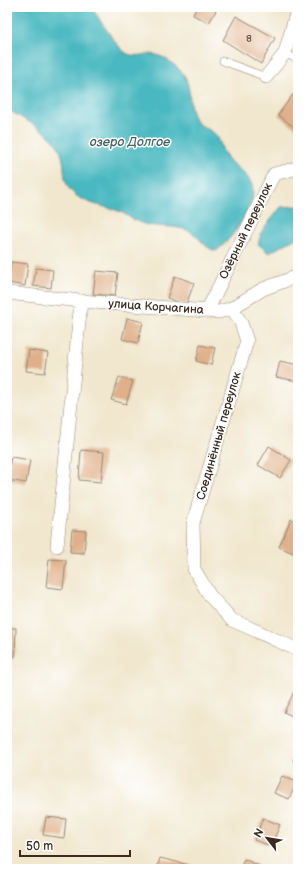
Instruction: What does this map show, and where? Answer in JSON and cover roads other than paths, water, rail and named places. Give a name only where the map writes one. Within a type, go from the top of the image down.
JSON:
[{"type":"street","points":[[266,77],[285,53],[298,7]]},
{"type":"street","name":"Озёрный переулок","points":[[207,311],[274,174],[298,168]]},
{"type":"street","name":"улица Корчагина","points":[[7,293],[81,301],[218,312],[232,308],[263,288],[298,276]]},
{"type":"street","points":[[57,546],[81,301]]},
{"type":"street","name":"Соединённый переулок","points":[[232,308],[241,323],[247,340],[193,523],[194,569],[210,596],[232,620],[298,650]]},
{"type":"lane","points":[[285,53],[298,60]]},
{"type":"lane","points":[[223,61],[266,77]]},
{"type":"water","name":"озеро Долгое","points":[[7,7],[91,7],[113,38],[126,53],[135,56],[150,54],[158,55],[179,69],[187,82],[190,104],[194,117],[200,125],[215,134],[219,139],[226,156],[250,180],[252,185],[253,193],[247,211],[235,231],[222,246],[216,251],[207,247],[190,231],[180,228],[144,224],[121,212],[88,202],[76,196],[68,188],[63,160],[56,143],[50,136],[36,126],[7,108]]},
{"type":"water","points":[[298,206],[298,237],[269,253],[258,244],[262,231],[281,207]]}]
